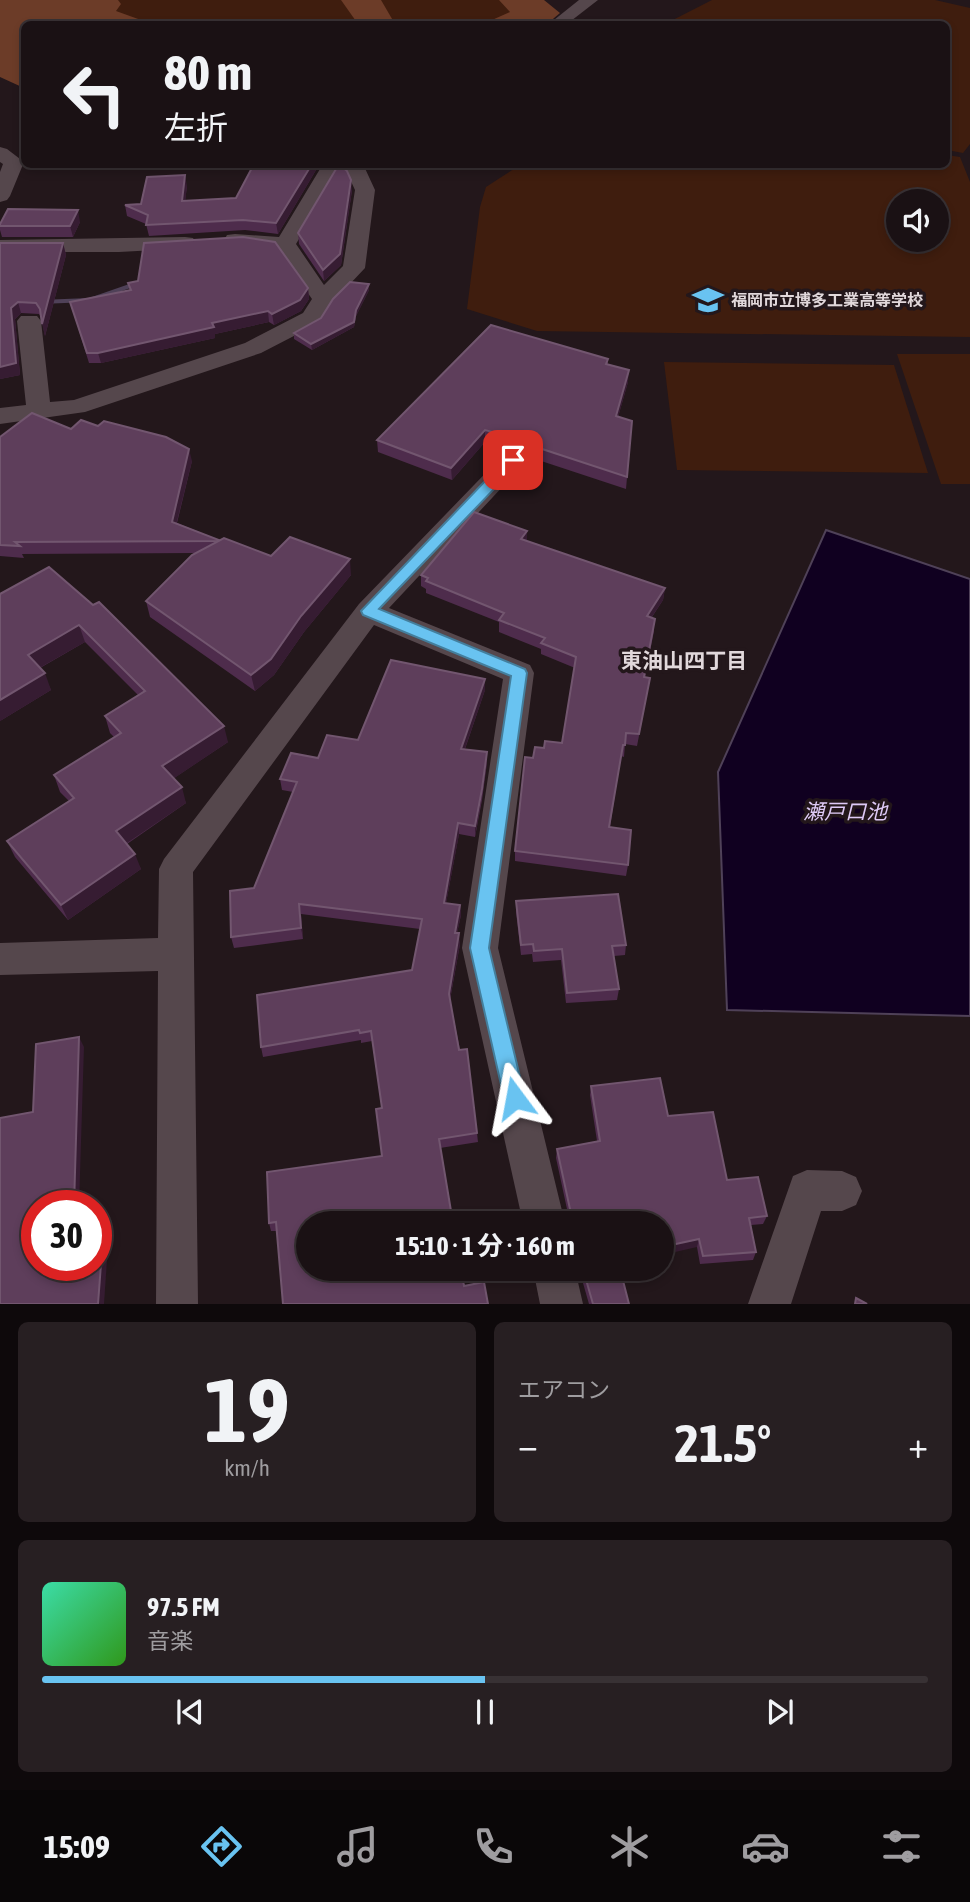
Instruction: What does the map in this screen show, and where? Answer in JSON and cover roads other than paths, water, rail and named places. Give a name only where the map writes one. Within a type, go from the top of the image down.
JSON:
[{"type":"street","points":[[561,21],[590,0]]},
{"type":"street","points":[[0,153],[14,162],[0,196]]},
{"type":"street","points":[[291,253],[331,168]]},
{"type":"street","points":[[0,416],[76,407],[253,348],[310,318],[323,299],[354,268],[365,190],[355,168]]},
{"type":"street","points":[[0,246],[119,246],[245,239],[291,253],[323,299]]},
{"type":"street","points":[[29,321],[40,411]]},
{"type":"street","points":[[177,1304],[176,869],[369,611],[513,460]]},
{"type":"street","points":[[369,611],[519,673],[480,948],[541,1211]]},
{"type":"street","points":[[0,959],[177,954]]},
{"type":"street","points":[[769,1304],[807,1190],[842,1191]]},
{"type":"street","points":[[557,1281],[562,1304]]},
{"type":"water","name":"瀬戸口池","points":[[826,530],[970,579],[970,1016],[727,1010],[718,772]]},
{"type":"waterway","points":[[40,302],[90,300],[141,283]]},
{"type":"place","name":"福岡市立博多工業高等学校","points":[[708,300]]},
{"type":"district","name":"東油山四丁目","points":[[684,661]]}]
